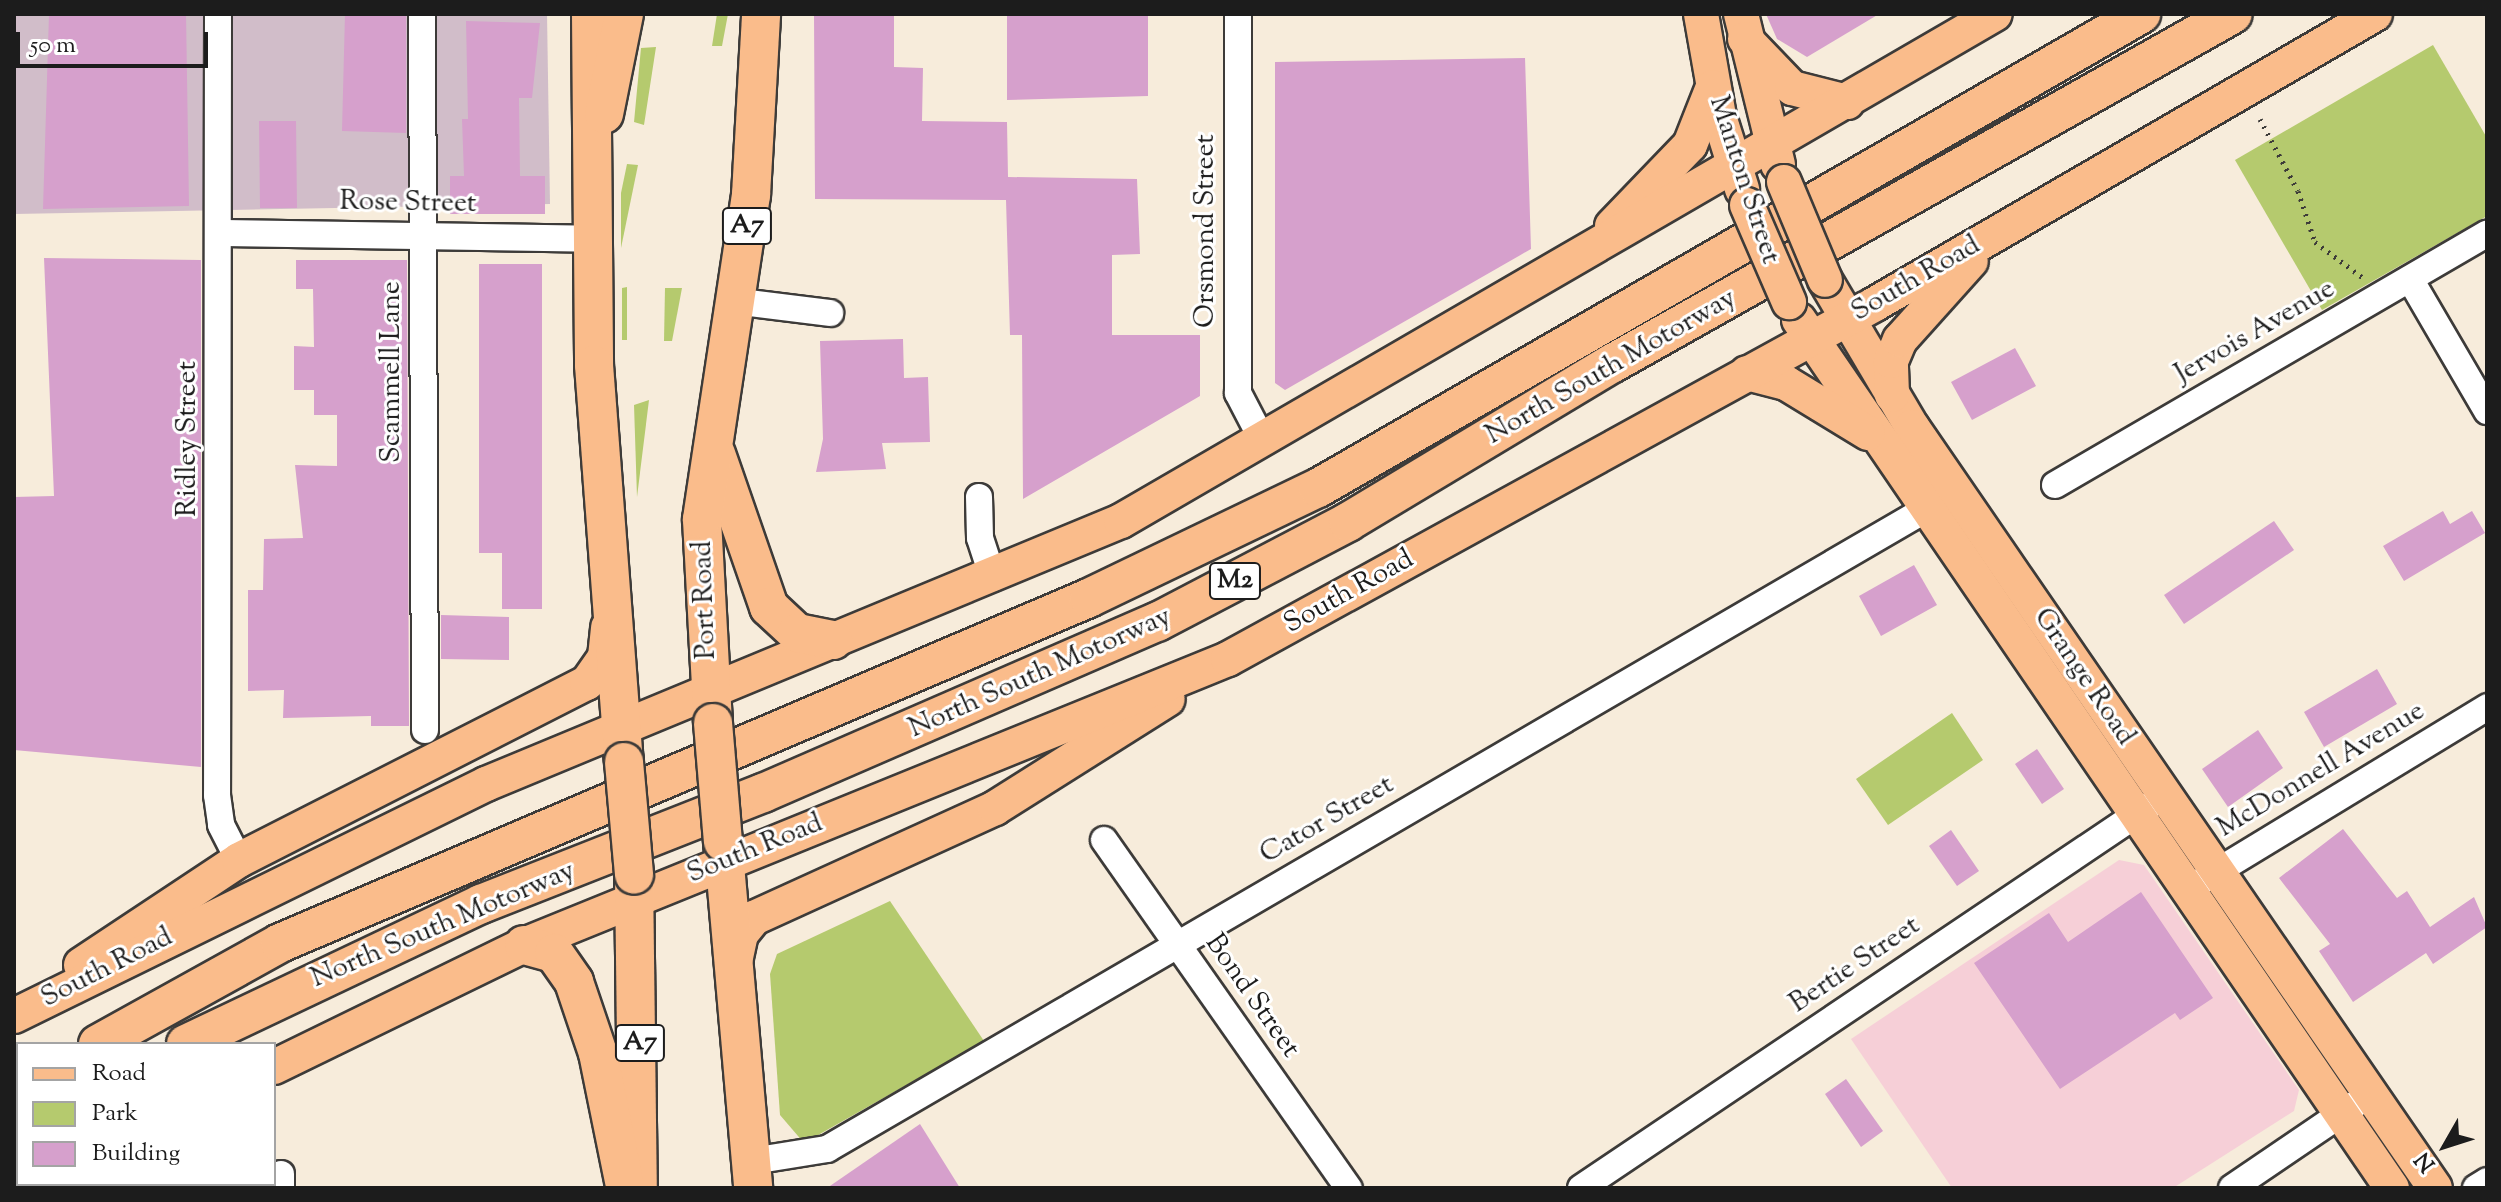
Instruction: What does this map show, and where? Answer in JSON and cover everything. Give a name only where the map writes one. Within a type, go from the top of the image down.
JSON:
[{"type":"highway","name":"A7","points":[[591,14],[595,239],[608,608],[635,886],[638,1188]]},
{"type":"highway","points":[[594,160],[624,14]]},
{"type":"highway","name":"Port Road","points":[[752,1174],[711,707],[702,519],[710,436],[751,195],[761,14]]},
{"type":"highway","name":"North South Motorway","points":[[102,1042],[280,943],[1089,598],[1318,488],[2141,14]]},
{"type":"highway","name":"North South Motorway","points":[[190,1042],[481,904],[763,793],[1157,622],[1348,522],[1613,363],[2233,14]]},
{"type":"highway","points":[[710,436],[769,607],[797,633],[833,640]]},
{"type":"highway","points":[[524,945],[554,953],[574,982],[598,1053],[625,1188]]},
{"type":"main road","name":"Manton Street","points":[[1701,14],[1713,87],[1747,205],[1789,302],[1810,338]]},
{"type":"main road","name":"South Road","points":[[14,1016],[428,810],[621,746],[711,707],[833,640],[993,578],[1121,521],[1995,14]]},
{"type":"main road","name":"South Road","points":[[276,1066],[524,945],[635,886],[1228,659],[1845,319],[2375,14]]},
{"type":"main road","name":"Manton Street","points":[[1743,26],[1771,146]]},
{"type":"main road","points":[[1743,26],[1792,88],[1847,102]]},
{"type":"main road","points":[[1588,252],[1690,145],[1713,87]]},
{"type":"main road","name":"Grange Road","points":[[1771,146],[1825,280],[1892,395],[2435,1188]]},
{"type":"main road","points":[[1892,395],[1891,361],[1900,340],[2003,229]]},
{"type":"main road","name":"Grange Road","points":[[1810,338],[2392,1188]]},
{"type":"main road","points":[[1747,373],[1786,383],[1877,438]]},
{"type":"main road","points":[[45,998],[118,935],[239,860],[587,683],[605,657],[608,608]]},
{"type":"main road","points":[[734,966],[741,934],[754,918],[995,808],[1228,659]]},
{"type":"street","name":"Ridley Street","points":[[218,14],[221,233],[217,795],[221,825],[239,860]]},
{"type":"street","name":"Scammell Lane","points":[[422,14],[425,730]]},
{"type":"street","name":"Orsmond Street","points":[[1238,14],[1238,393],[1263,441]]},
{"type":"street","name":"Rose Street","points":[[221,233],[595,239]]},
{"type":"street","name":"Jervois Avenue","points":[[2055,485],[2487,234]]},
{"type":"street","points":[[2410,279],[2487,411]]},
{"type":"street","points":[[733,301],[830,313]]},
{"type":"street","points":[[979,497],[980,538],[993,578]]},
{"type":"street","name":"Cator Street","points":[[752,1174],[827,1149],[1926,509]]},
{"type":"street","name":"McDonnell Avenue","points":[[2189,889],[2487,707]]},
{"type":"street","name":"Bertie Street","points":[[1581,1188],[2165,795]]},
{"type":"street","name":"Bond Street","points":[[1104,840],[1349,1188]]},
{"type":"street","points":[[2232,1188],[2370,1094]]},
{"type":"street","points":[[2476,1188],[2487,1181]]},
{"type":"path","points":[[2260,119],[2298,191],[2315,242],[2362,277]]},
{"type":"shaded area","points":[[14,14],[547,14],[550,204],[14,214]]},
{"type":"shaded area","points":[[2119,860],[2144,865],[2299,1090],[2294,1111],[2173,1188],[1952,1188],[1851,1039]]},
{"type":"green space","points":[[717,14],[728,14],[722,46],[712,46]]},
{"type":"green space","points":[[2433,45],[2487,138],[2487,216],[2322,310],[2235,160]]},
{"type":"green space","points":[[656,47],[644,125],[634,122],[641,48]]},
{"type":"green space","points":[[627,164],[638,165],[621,248],[621,193]]},
{"type":"green space","points":[[627,287],[627,340],[622,340],[622,288]]},
{"type":"green space","points":[[665,288],[682,288],[672,341],[664,341]]},
{"type":"green space","points":[[649,400],[637,497],[634,405]]},
{"type":"green space","points":[[1952,713],[1983,760],[1888,825],[1856,779]]},
{"type":"green space","points":[[890,901],[984,1041],[804,1143],[780,1115],[770,974],[777,954]]},
{"type":"green space","points":[[256,1186],[257,1188],[189,1188]]},
{"type":"building","points":[[49,14],[186,14],[189,206],[43,209]]},
{"type":"building","points":[[345,14],[406,14],[406,133],[342,131]]},
{"type":"building","points":[[814,14],[894,14],[894,67],[923,68],[922,121],[1007,122],[1008,177],[1137,179],[1140,254],[1112,255],[1112,335],[1200,335],[1200,396],[1023,499],[1022,335],[1010,335],[1006,200],[815,199]]},
{"type":"building","points":[[1007,14],[1148,14],[1148,96],[1007,100]]},
{"type":"building","points":[[1766,14],[1879,14],[1807,57],[1777,39]]},
{"type":"building","points":[[466,21],[540,23],[532,98],[519,98],[520,176],[545,176],[545,214],[450,214],[450,176],[464,176],[462,119],[468,119]]},
{"type":"building","points":[[1525,58],[1531,249],[1285,390],[1275,383],[1275,62]]},
{"type":"building","points":[[259,121],[296,121],[297,208],[260,208]]},
{"type":"building","points":[[44,258],[201,260],[201,767],[14,750],[14,497],[54,496]]},
{"type":"building","points":[[296,260],[407,260],[409,726],[371,726],[371,716],[283,718],[284,690],[248,691],[248,590],[263,590],[264,539],[303,538],[295,465],[337,466],[337,415],[314,415],[314,390],[294,390],[294,346],[314,347],[313,289],[296,289]]},
{"type":"building","points":[[479,264],[542,264],[542,609],[502,609],[502,553],[479,553]]},
{"type":"building","points":[[903,339],[904,378],[928,377],[930,442],[882,443],[886,469],[816,472],[823,439],[820,341]]},
{"type":"building","points":[[2015,348],[2036,386],[1972,420],[1951,382]]},
{"type":"building","points":[[2443,511],[2450,524],[2472,511],[2485,533],[2404,581],[2383,546]]},
{"type":"building","points":[[2274,521],[2294,550],[2184,624],[2164,595]]},
{"type":"building","points":[[1914,565],[1937,605],[1881,636],[1859,596]]},
{"type":"building","points":[[441,615],[509,617],[509,660],[441,659]]},
{"type":"building","points":[[2377,669],[2397,704],[2324,747],[2304,712]]},
{"type":"building","points":[[2258,730],[2283,768],[2228,807],[2202,769]]},
{"type":"building","points":[[2037,749],[2064,789],[2042,804],[2015,764]]},
{"type":"building","points":[[2343,829],[2397,898],[2407,891],[2430,927],[2474,897],[2487,927],[2433,964],[2426,953],[2353,1002],[2319,951],[2330,944],[2279,878]]},
{"type":"building","points":[[1951,830],[1979,871],[1957,886],[1929,846]]},
{"type":"building","points":[[2141,892],[2213,998],[2180,1020],[2175,1013],[2060,1089],[1974,963],[2049,913],[2068,942]]},
{"type":"building","points":[[1846,1079],[1883,1131],[1861,1147],[1825,1094]]},
{"type":"building","points":[[920,1124],[960,1188],[827,1188]]}]
